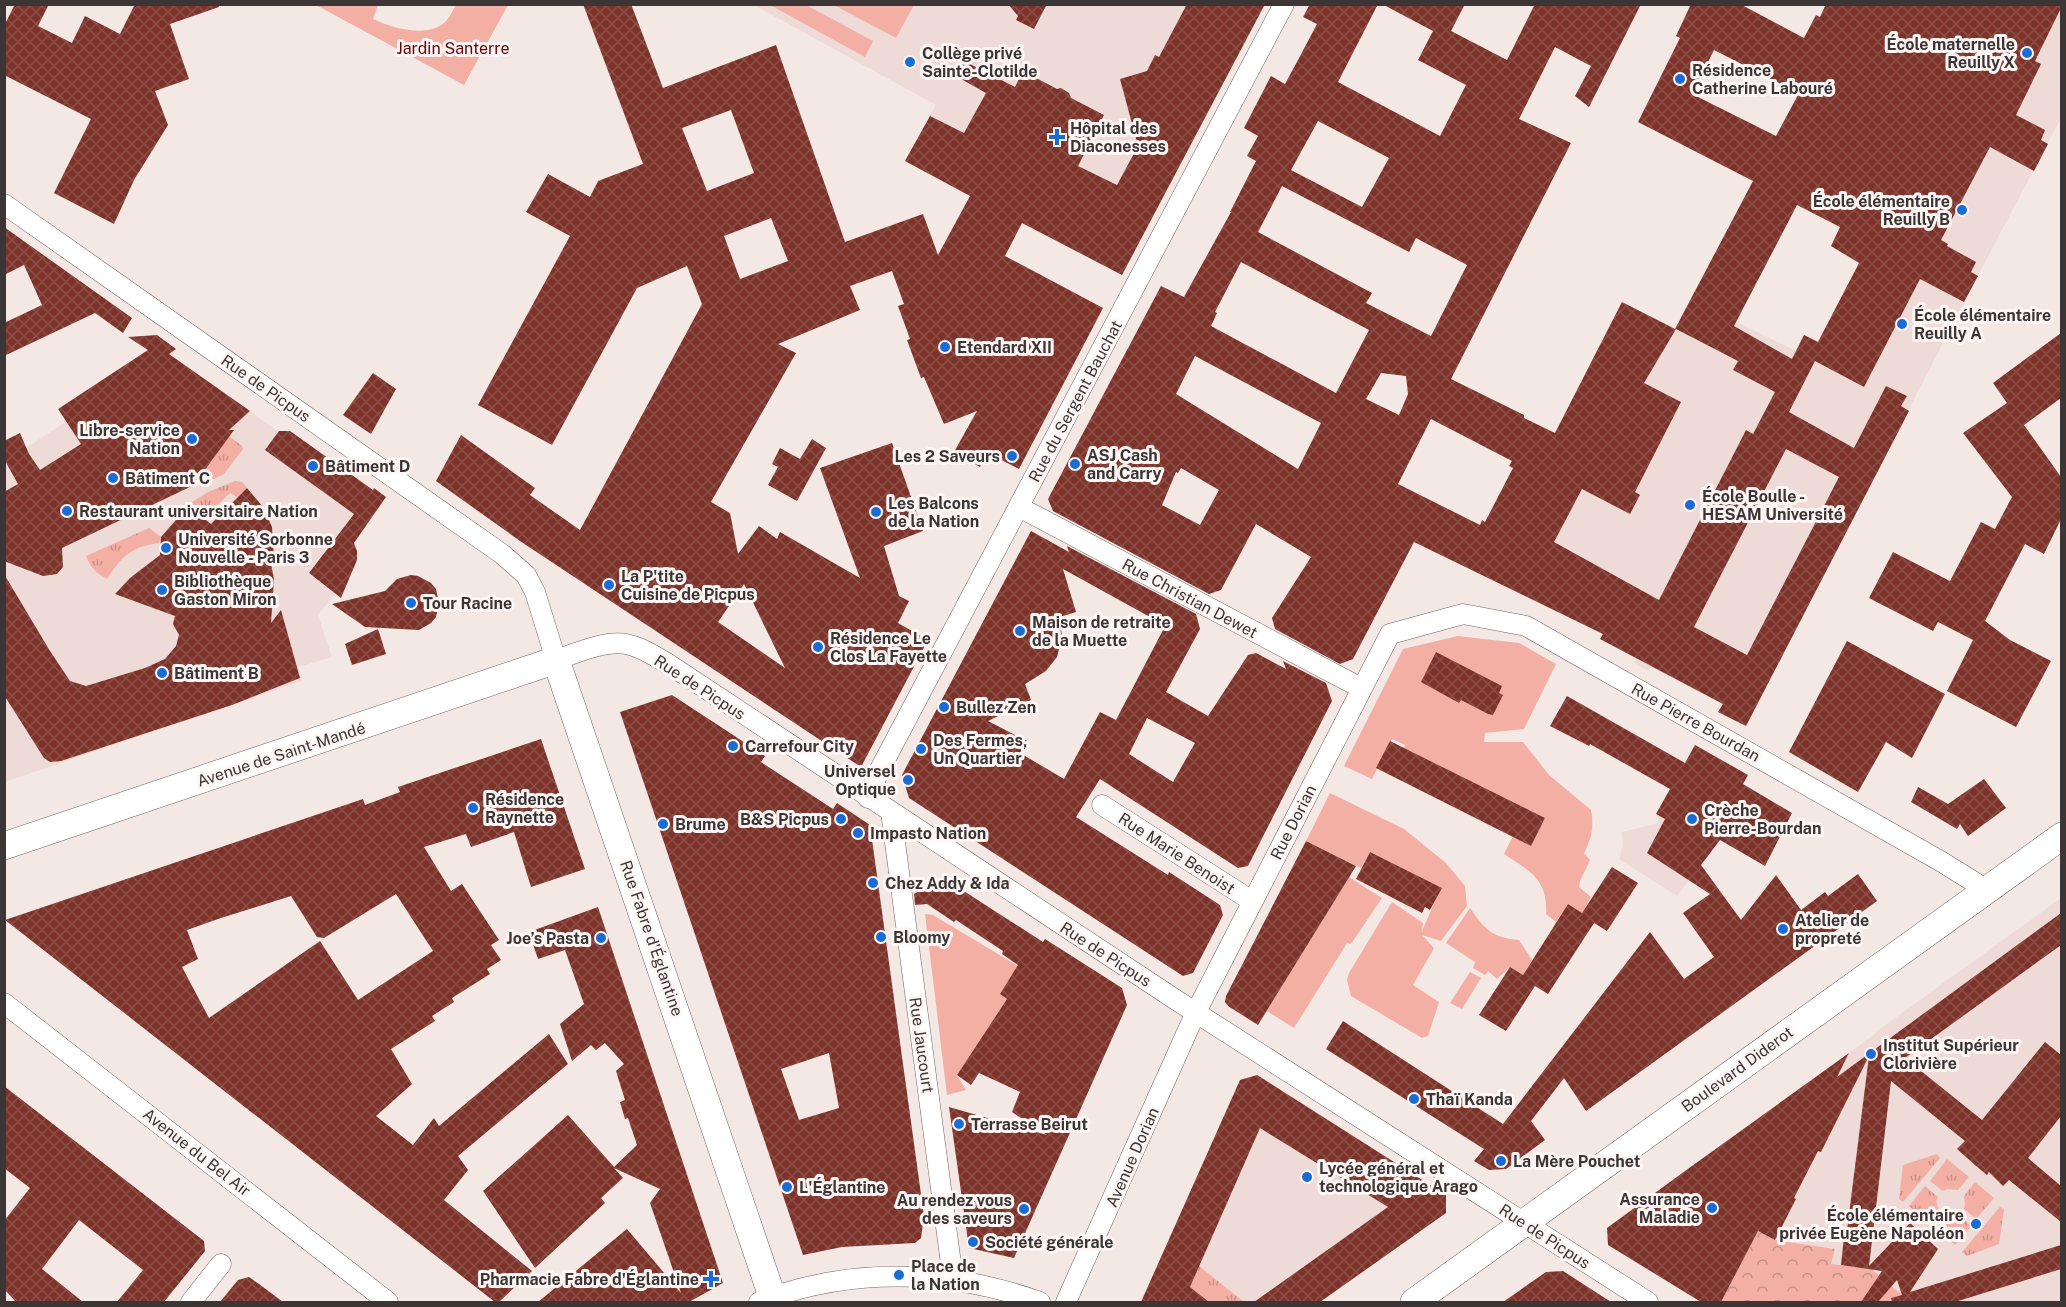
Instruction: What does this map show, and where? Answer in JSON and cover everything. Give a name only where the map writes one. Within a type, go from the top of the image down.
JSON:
[{"type":"street","name":"Rue du Sergent Bauchat","points":[[868,798],[878,773],[1284,4]]},
{"type":"street","name":"Rue de Picpus","points":[[4,204],[502,554],[526,575]]},
{"type":"street","name":"Rue Christian Dewet","points":[[1019,507],[1361,688]]},
{"type":"street","name":"Rue Fabre d'Églantine","points":[[526,575],[535,592],[768,1301]]},
{"type":"street","name":"Rue Pierre Bourdan","points":[[1390,634],[1462,614],[1526,626],[1942,862],[1987,890]]},
{"type":"street","name":"Rue Dorian","points":[[1196,1012],[1390,634]]},
{"type":"street","name":"Rue de Picpus","points":[[556,660],[594,647],[624,643],[670,665],[868,798],[1196,1012],[1648,1302]]},
{"type":"street","name":"Avenue de Saint-Mandé","points":[[4,846],[556,660]]},
{"type":"street","name":"Rue Marie Benoist","points":[[1102,805],[1252,901]]},
{"type":"street","name":"Rue Jaucourt","points":[[891,812],[953,1279]]},
{"type":"street","name":"Boulevard Diderot","points":[[1413,1302],[2061,836]]},
{"type":"street","name":"Avenue du Bel Air","points":[[4,1003],[388,1302]]},
{"type":"street","name":"Avenue Dorian","points":[[1066,1302],[1078,1280],[1196,1012]]},
{"type":"street","points":[[190,1302],[220,1264]]},
{"type":"street","points":[[768,1301],[806,1287],[860,1278],[907,1276],[953,1279],[1018,1294],[1040,1302]]},
{"type":"shaded area","name":"Hôpital des Diaconesses","points":[[754,5],[1265,5],[1122,275],[905,161],[936,105]]},
{"type":"shaded area","name":"École Boulle - HESAM Université","points":[[2017,5],[2061,5],[2061,118],[1746,726],[1718,712],[1722,704],[1651,667],[1648,671],[1634,663],[1636,659],[1600,639],[1602,634],[1483,576],[1622,302],[1721,351],[1737,322],[1796,351],[1804,335],[1837,350]]},
{"type":"shaded area","name":"Université Sorbonne Nouvelle - Paris 3","points":[[169,354],[279,432],[354,513],[308,573],[335,594],[318,615],[332,657],[298,667],[302,681],[5,782],[5,463],[27,451],[26,448]]},
{"type":"shaded area","name":"Crèche Pierre-Bourdan","points":[[1695,745],[1748,775],[1718,832],[1716,845],[1677,896],[1619,859],[1623,846],[1622,832],[1659,823],[1656,814]]},
{"type":"shaded area","points":[[2061,898],[2061,1302],[1904,1302],[1901,1294],[1881,1299],[1872,1290],[1880,1277],[1873,1270],[1831,1264],[1835,1249],[1775,1240],[1758,1231],[1849,1053]]},
{"type":"shaded area","name":"Lycée général et technologique Arago","points":[[1257,1075],[1446,1195],[1446,1213],[1320,1302],[1141,1302],[1240,1080]]},
{"type":"green space","name":"Jardin Santerre","points":[[316,5],[378,5],[373,19],[390,26],[420,31],[439,26],[447,19],[456,5],[508,5],[464,85]]},
{"type":"green space","points":[[770,5],[806,5],[873,41],[865,57]]},
{"type":"green space","points":[[834,5],[914,5],[896,38]]},
{"type":"green space","points":[[229,436],[243,449],[224,474],[214,479],[204,472]]},
{"type":"green space","points":[[235,481],[242,482],[247,488],[237,497],[230,493],[206,516],[197,513],[189,504],[208,492]]},
{"type":"green space","points":[[149,528],[161,537],[159,543],[141,547],[128,554],[107,579],[90,564],[86,556]]},
{"type":"green space","points":[[1458,636],[1519,643],[1556,664],[1524,729],[1485,733],[1484,742],[1523,742],[1549,775],[1591,810],[1592,832],[1584,853],[1590,860],[1579,887],[1591,897],[1582,913],[1568,904],[1556,922],[1546,914],[1544,893],[1536,878],[1504,854],[1513,836],[1531,845],[1545,818],[1404,748],[1405,745],[1392,739],[1372,779],[1344,766],[1403,649]]},
{"type":"green space","points":[[1330,793],[1404,829],[1446,863],[1465,886],[1467,906],[1441,941],[1422,935],[1434,948],[1413,985],[1439,1002],[1428,1036],[1422,1038],[1351,996],[1347,980],[1392,902],[1423,923],[1422,931],[1441,888],[1370,852],[1361,868],[1306,841]]},
{"type":"green space","points":[[1349,877],[1382,898],[1351,944],[1347,943],[1294,1028],[1267,1011]]},
{"type":"green space","points":[[1470,908],[1480,922],[1496,935],[1519,940],[1532,960],[1523,975],[1510,967],[1497,979],[1488,971],[1485,975],[1473,968],[1475,962],[1446,943]]},
{"type":"green space","points":[[925,914],[933,915],[1018,966],[1000,994],[1007,999],[957,1075],[966,1090],[947,1095]]},
{"type":"green space","points":[[1470,972],[1481,978],[1462,1009],[1450,1003]]},
{"type":"green space","points":[[1937,1154],[1940,1158],[1903,1202],[1899,1199],[1903,1165]]},
{"type":"green space","points":[[1947,1159],[1969,1177],[1958,1190],[1943,1191],[1930,1181]]},
{"type":"green space","points":[[1975,1182],[1994,1198],[1976,1219],[1964,1209],[1964,1196]]},
{"type":"green space","points":[[1925,1186],[1938,1197],[1936,1202],[1940,1212],[1929,1224],[1909,1206]]},
{"type":"green space","points":[[2000,1207],[2004,1209],[1999,1244],[1967,1256],[1962,1252]]},
{"type":"green space","points":[[1959,1215],[1971,1226],[1955,1245],[1936,1229],[1945,1217]]},
{"type":"green space","points":[[1758,1231],[1775,1240],[1835,1249],[1831,1264],[1872,1269],[1880,1277],[1870,1290],[1881,1298],[1891,1286],[1901,1294],[1904,1302],[1721,1302]]},
{"type":"green space","points":[[1199,1266],[1244,1302],[1209,1302],[1190,1287]]},
{"type":"building","points":[[15,4],[49,4],[38,26],[72,43],[85,16],[120,34],[135,4],[218,4],[219,7],[170,24],[189,79],[155,91],[168,125],[134,180],[114,224],[54,193],[91,119],[4,75],[4,26]]},
{"type":"building","points":[[583,4],[631,4],[663,88],[776,45],[845,242],[923,214],[938,255],[970,196],[905,161],[930,116],[964,133],[986,93],[954,75],[962,60],[1015,87],[1023,71],[1057,89],[1061,88],[1069,93],[1071,98],[1104,115],[1078,166],[1117,185],[1138,146],[1120,79],[1147,71],[1155,55],[1159,57],[1187,4],[1265,4],[1122,275],[1022,223],[1005,256],[1103,308],[1019,469],[986,452],[980,467],[954,452],[977,411],[944,424],[924,377],[921,378],[907,340],[910,339],[898,306],[904,304],[892,271],[850,286],[860,310],[778,344],[796,353],[711,502],[730,513],[738,554],[759,526],[777,539],[780,532],[860,578],[820,468],[892,443],[923,531],[884,546],[899,596],[909,601],[898,623],[928,640],[861,767],[520,541],[436,481],[461,435],[535,488],[530,495],[580,530],[702,304],[687,266],[637,288],[552,445],[478,405],[570,236],[526,212],[548,174],[590,197],[598,181],[643,164]],"holes":[[[731,110],[754,173],[707,191],[682,128]],[[771,218],[788,261],[740,279],[724,236]],[[744,584],[785,668],[718,622]]]},
{"type":"building","points":[[1008,4],[1047,4],[1034,29],[1016,20],[1018,16]]},
{"type":"building","points":[[1310,4],[1378,4],[1338,82],[1440,136],[1466,85],[1418,60],[1433,31],[1382,4],[1465,4],[1451,31],[1507,60],[1535,4],[1641,4],[1589,107],[1575,96],[1591,66],[1555,47],[1519,119],[1571,143],[1451,379],[1555,433],[1622,302],[1675,329],[1753,181],[1638,122],[1680,38],[1676,36],[1691,4],[1740,4],[1804,38],[1816,15],[1820,17],[1826,4],[2061,4],[2035,61],[2041,64],[2016,115],[2045,130],[2041,140],[2048,144],[2034,171],[1990,147],[1941,240],[1948,244],[1947,246],[1976,262],[1971,272],[1978,276],[1964,302],[1920,279],[1864,387],[1815,361],[1789,412],[1854,448],[1886,386],[1907,396],[1901,406],[1909,411],[1746,726],[1718,712],[1723,704],[1600,639],[1603,634],[1414,542],[1353,659],[1340,664],[1275,629],[1272,618],[1311,557],[1256,524],[1221,590],[1209,594],[1053,511],[1048,499],[1161,286],[1184,297],[1231,212],[1256,161],[1247,156],[1258,136],[1244,128],[1271,76],[1285,84],[1298,60],[1317,24],[1303,17]],"holes":[[[1714,50],[1799,93],[1776,136],[1692,94]],[[1318,121],[1389,158],[1362,207],[1291,170]],[[1282,186],[1409,252],[1416,238],[1467,265],[1431,336],[1366,303],[1372,293],[1258,232]],[[1797,205],[1840,227],[1831,246],[1859,263],[1818,342],[1804,335],[1792,359],[1734,326]],[[1241,262],[1369,330],[1336,393],[1211,326],[1217,313],[1215,312]],[[1676,329],[1738,361],[1733,370],[1775,392],[1753,434],[1746,430],[1659,600],[1554,542],[1582,489],[1630,514],[1640,495],[1635,492],[1681,402],[1644,383]],[[1195,356],[1321,423],[1298,469],[1176,394]],[[1381,373],[1406,376],[1408,394],[1399,415],[1366,399]],[[1431,419],[1512,461],[1509,466],[1513,468],[1485,522],[1482,520],[1480,525],[1398,484]],[[1786,449],[1839,477],[1747,655],[1694,627]],[[1181,468],[1219,490],[1200,525],[1162,505],[1176,472],[1178,473]]]},
{"type":"building","points":[[4,227],[132,318],[123,333],[95,313],[4,356],[4,323],[42,305],[24,265],[4,275]]},
{"type":"building","points":[[2061,333],[2061,398],[2024,425],[2061,477],[2061,519],[2044,554],[2025,544],[1985,621],[2010,640],[2051,661],[2016,727],[1947,691],[1973,640],[1938,622],[1933,631],[1869,598],[1893,552],[1950,581],[1981,522],[1995,529],[2012,497],[1963,433],[2007,403],[1993,383]]},
{"type":"building","name":"Bâtiment C","points":[[157,335],[176,349],[169,354],[250,411],[229,430],[234,430],[194,485],[62,548],[63,567],[57,574],[43,576],[4,561],[4,492],[18,484],[4,459],[4,441],[20,433],[29,454],[40,470],[81,444],[58,409],[148,350],[128,337]]},
{"type":"building","points":[[373,373],[396,389],[371,434],[343,415]]},
{"type":"building","name":"Bâtiment D","points":[[279,431],[290,431],[386,497],[354,543],[357,560],[341,598],[309,573],[354,514],[265,450]]},
{"type":"building","points":[[812,439],[826,448],[797,501],[768,485],[778,467],[772,464],[780,448],[800,459]]},
{"type":"building","points":[[247,488],[263,507],[272,527],[274,558],[269,554],[274,579],[271,623],[281,610],[300,678],[232,705],[61,761],[50,762],[44,758],[4,695],[4,574],[70,681],[86,686],[145,668],[165,659],[176,646],[179,635],[173,624],[175,616],[115,594],[130,578],[160,555],[161,537],[182,513],[201,516],[211,524]]},
{"type":"building","points":[[1031,531],[1069,552],[1067,546],[1196,614],[1200,629],[1166,692],[1208,716],[1248,655],[1256,653],[1286,669],[1283,661],[1326,683],[1332,701],[1248,866],[1238,868],[1100,779],[1076,817],[1220,905],[1223,915],[1193,973],[1183,976],[909,798],[902,775]],"holes":[[[1063,569],[1150,617],[1147,622],[1163,630],[1116,720],[1100,712],[1064,779],[1020,753],[1027,741],[988,721],[1031,700],[1025,684],[1046,671],[1057,657],[1062,638],[1060,617],[1076,612]],[[1147,718],[1195,743],[1173,782],[1129,754]]]},
{"type":"building","name":"Tour Racine","points":[[411,575],[431,583],[436,589],[439,603],[436,617],[419,630],[365,627],[332,604],[385,591],[397,579]]},
{"type":"building","points":[[378,629],[386,654],[352,665],[345,644]]},
{"type":"building","points":[[1847,641],[1945,694],[1912,758],[1886,742],[1858,792],[1789,752]]},
{"type":"building","points":[[1436,652],[1502,686],[1499,693],[1503,695],[1493,715],[1461,700],[1459,703],[1421,682]]},
{"type":"building","points":[[672,695],[765,756],[761,762],[833,809],[837,803],[870,825],[924,1216],[921,1238],[915,1243],[842,1247],[803,1255],[620,712]],"holes":[[[829,1053],[839,1108],[799,1120],[781,1069]]]},
{"type":"building","points":[[1567,696],[1685,763],[1695,745],[1748,775],[1743,784],[1792,813],[1765,866],[1720,840],[1701,865],[1741,920],[1776,875],[1801,910],[1825,892],[1828,896],[1858,874],[1877,901],[1586,1111],[1564,1078],[1531,1121],[1545,1140],[1506,1169],[1489,1170],[1474,1161],[1484,1149],[1326,1049],[1343,1021],[1503,1124],[1650,932],[1684,979],[1714,957],[1683,913],[1710,894],[1647,853],[1665,819],[1656,814],[1670,789],[1590,744],[1589,746],[1550,726]]},
{"type":"building","points":[[541,739],[585,869],[531,887],[514,832],[471,847],[466,834],[424,847],[451,891],[462,884],[499,940],[491,945],[501,960],[487,969],[490,974],[452,998],[454,1002],[432,1016],[435,1021],[391,1049],[412,1084],[376,1116],[413,1145],[434,1118],[439,1126],[549,1034],[568,1064],[458,1156],[468,1170],[444,1200],[532,1271],[499,1302],[495,1302],[5,920],[363,799],[365,805],[400,792],[398,787]],"holes":[[[396,894],[433,951],[358,1000],[320,941],[209,1018],[182,967],[198,959],[187,930],[291,896],[317,937],[324,938]]]},
{"type":"building","points":[[1390,741],[1545,818],[1531,846],[1376,768]]},
{"type":"building","points":[[1984,779],[2006,808],[1968,836],[1960,824],[1957,829],[1911,802],[1918,787],[1948,804]]},
{"type":"building","points":[[1306,841],[1356,866],[1258,1025],[1228,1006],[1225,1002],[1226,996]]},
{"type":"building","points":[[1370,852],[1442,888],[1430,910],[1425,907],[1422,913],[1356,879]]},
{"type":"building","points":[[1612,867],[1638,883],[1607,931],[1594,923],[1548,994],[1535,986],[1506,1031],[1479,1015],[1510,967],[1523,975],[1568,904],[1582,913]]},
{"type":"building","points":[[942,877],[1043,942],[1045,939],[1122,988],[1127,1005],[1014,1258],[969,1248],[949,1107],[1047,1135],[1012,1112],[1020,1092],[979,1073],[971,1085],[957,1075],[1007,999],[1000,994],[1018,965],[1002,954],[1003,951],[956,920],[954,922],[927,904],[915,905],[914,894]]},
{"type":"building","points":[[598,907],[723,1283],[689,1302],[538,1302],[627,1229],[681,1293],[650,1203],[660,1189],[614,1168],[623,1178],[601,1198],[605,1203],[535,1268],[483,1191],[568,1115],[614,1167],[637,1145],[620,1102],[625,1100],[616,1071],[624,1064],[605,1043],[596,1050],[591,1045],[572,1061],[560,1024],[584,1004],[565,950],[538,959],[529,932]]},
{"type":"building","points":[[2061,913],[2061,945],[1905,1058],[1982,1120],[2045,1042],[2061,1055],[2061,1116],[2028,1158],[2061,1186],[2061,1222],[2009,1180],[2003,1186],[1989,1172],[1987,1175],[1957,1149],[1965,1141],[1891,1081],[1869,1266],[1910,1223],[1938,1249],[1910,1292],[2061,1245],[2061,1269],[1955,1302],[1892,1302],[1891,1298],[1902,1295],[1897,1280],[1878,1302],[1861,1302],[1882,1271],[1841,1265],[1869,1056],[1821,1152],[1818,1151],[1775,1240],[1758,1231],[1721,1302],[1701,1302],[1608,1245],[1607,1228],[1849,1053],[1837,1077]]},
{"type":"building","points":[[1257,1075],[1446,1195],[1446,1213],[1320,1302],[1254,1302],[1388,1207],[1260,1128],[1190,1287],[1209,1302],[1141,1302],[1240,1080]]},
{"type":"building","points":[[4,1086],[204,1241],[205,1251],[164,1302],[117,1302],[143,1270],[79,1220],[42,1269],[83,1302],[16,1302],[4,1289],[4,1221],[30,1188],[4,1168]]},
{"type":"building","points":[[1563,1271],[1611,1302],[1503,1302],[1546,1272]]},
{"type":"building","points":[[249,1277],[283,1302],[220,1302],[238,1280]]},
{"type":"place","name":"École maternelle Reuilly X","points":[[2027,53]]},
{"type":"place","name":"Collège privé Sainte-Clotilde","points":[[910,62]]},
{"type":"place","name":"Résidence Catherine Labouré","points":[[1680,79]]},
{"type":"place","name":"Hôpital des Diaconesses","points":[[1057,137]]},
{"type":"place","name":"École élémentaire Reuilly B","points":[[1962,210]]},
{"type":"place","name":"École élémentaire Reuilly A","points":[[1902,324]]},
{"type":"place","name":"Etendard XII","points":[[945,347]]},
{"type":"place","name":"Libre-service Nation","points":[[192,439]]},
{"type":"place","name":"Les 2 Saveurs","points":[[1012,456]]},
{"type":"place","name":"ASJ Cash and Carry","points":[[1075,464]]},
{"type":"place","name":"Bâtiment D","points":[[313,466]]},
{"type":"place","name":"Bâtiment C","points":[[113,478]]},
{"type":"place","name":"École Boulle - HESAM Université","points":[[1690,505]]},
{"type":"place","name":"Restaurant universitaire Nation","points":[[67,511]]},
{"type":"place","name":"Les Balcons de la Nation","points":[[876,512]]},
{"type":"place","name":"Université Sorbonne Nouvelle - Paris 3","points":[[166,548]]},
{"type":"place","name":"La P'tite Cuisine de Picpus","points":[[609,585]]},
{"type":"place","name":"Bibliothèque Gaston Miron","points":[[162,590]]},
{"type":"place","name":"Tour Racine","points":[[411,603]]},
{"type":"place","name":"Maison de retraite de la Muette","points":[[1020,631]]},
{"type":"place","name":"Résidence Le Clos La Fayette","points":[[818,647]]},
{"type":"place","name":"Bâtiment B","points":[[162,673]]},
{"type":"place","name":"Bullez Zen","points":[[944,707]]},
{"type":"place","name":"Carrefour City","points":[[733,746]]},
{"type":"place","name":"Des Fermes, Un Quartier","points":[[921,749]]},
{"type":"place","name":"Universel Optique","points":[[908,780]]},
{"type":"place","name":"Résidence Raynette","points":[[473,808]]},
{"type":"place","name":"B&S Picpus","points":[[841,819]]},
{"type":"place","name":"Crèche Pierre-Bourdan","points":[[1692,819]]},
{"type":"place","name":"Brume","points":[[663,824]]},
{"type":"place","name":"Impasto Nation","points":[[858,833]]},
{"type":"place","name":"Chez Addy & Ida","points":[[873,883]]},
{"type":"place","name":"Atelier de propreté","points":[[1783,929]]},
{"type":"place","name":"Bloomy","points":[[881,937]]},
{"type":"place","name":"Joe’s Pasta","points":[[601,938]]},
{"type":"place","name":"Institut Supérieur Clorivière","points":[[1871,1054]]},
{"type":"place","name":"Thaï Kanda","points":[[1414,1099]]},
{"type":"place","name":"Terrasse Beirut","points":[[959,1124]]},
{"type":"place","name":"La Mère Pouchet","points":[[1501,1161]]},
{"type":"place","name":"Lycée général et technologique Arago","points":[[1307,1177]]},
{"type":"place","name":"L'Églantine","points":[[787,1187]]},
{"type":"place","name":"Assurance Maladie","points":[[1712,1208]]},
{"type":"place","name":"Au rendez vous des saveurs","points":[[1024,1209]]},
{"type":"place","name":"École élémentaire privée Eugène Napoléon","points":[[1976,1224]]},
{"type":"place","name":"Société générale","points":[[973,1242]]},
{"type":"place","name":"Place de la Nation","points":[[899,1275]]},
{"type":"place","name":"Pharmacie Fabre d'Églantine","points":[[711,1279]]}]
